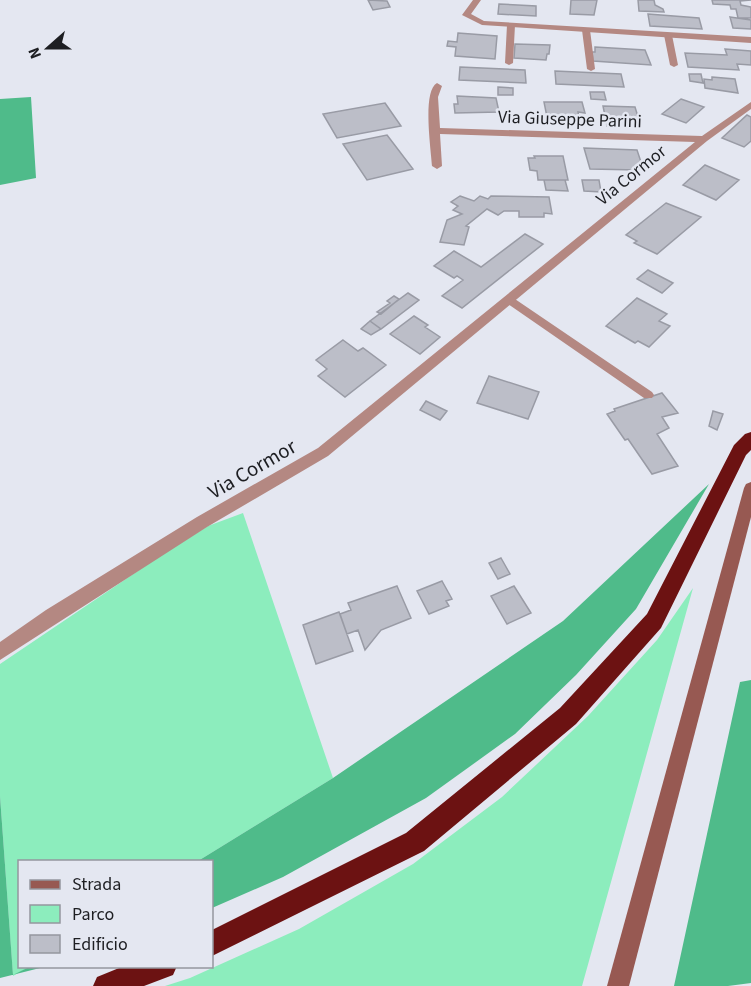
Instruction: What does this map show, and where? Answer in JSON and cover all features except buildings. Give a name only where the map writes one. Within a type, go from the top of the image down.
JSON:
[{"type":"highway","points":[[213,943],[415,842],[568,716],[654,621],[740,450],[751,439]]},
{"type":"highway","points":[[106,986],[158,968]]},
{"type":"main road","points":[[619,982],[751,488]]},
{"type":"street","points":[[477,0],[466,15],[482,23],[751,40]]},
{"type":"street","points":[[437,86],[433,97],[437,166]]},
{"type":"street","name":"Via Cormor","points":[[0,652],[52,616],[202,522],[323,452],[704,139],[751,105]]},
{"type":"street","name":"Via Giuseppe Parini","points":[[435,131],[704,139]]},
{"type":"lane","points":[[509,63],[511,26]]},
{"type":"lane","points":[[586,30],[591,69]]},
{"type":"lane","points":[[668,34],[674,65]]},
{"type":"lane","points":[[509,299],[648,395]]},
{"type":"green space","points":[[31,97],[36,178],[0,185],[0,99]]},
{"type":"green space","points":[[709,484],[636,609],[576,675],[515,734],[426,798],[283,877],[213,908],[213,860],[200,860],[333,778],[563,621]]},
{"type":"green space","points":[[243,513],[333,778],[200,860],[18,860],[18,968],[27,968],[13,976],[0,796],[0,664],[208,526]]},
{"type":"green space","points":[[693,588],[582,986],[165,986],[190,978],[299,929],[413,864],[502,797],[588,716],[657,640]]},
{"type":"green space","points":[[751,680],[751,983],[728,986],[674,986],[740,682]]},
{"type":"green space","points":[[0,796],[13,975],[0,978]]},
{"type":"green space","points":[[27,968],[40,968],[14,974]]}]
